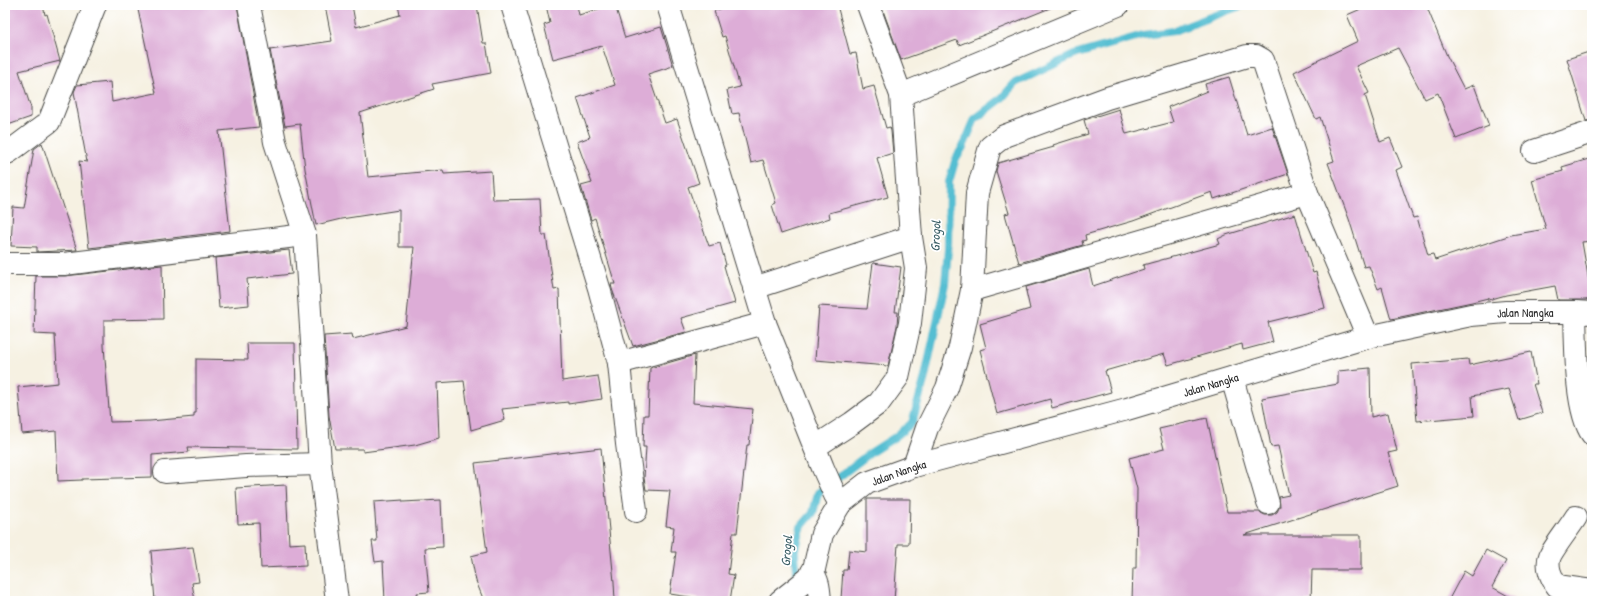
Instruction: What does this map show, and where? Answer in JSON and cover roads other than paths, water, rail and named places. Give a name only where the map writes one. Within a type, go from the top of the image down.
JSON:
[{"type":"street","points":[[5,154],[49,122],[95,5]]},
{"type":"street","points":[[249,5],[275,142],[305,236],[320,464],[337,601]]},
{"type":"street","points":[[512,5],[599,288],[619,363],[627,444],[636,511]]},
{"type":"street","points":[[668,5],[765,323],[823,468],[837,498],[822,534],[810,575],[780,601]]},
{"type":"street","points":[[815,447],[879,403],[898,377],[910,322],[916,268],[911,238],[901,95],[868,5]]},
{"type":"street","points":[[901,95],[1118,5]]},
{"type":"street","points":[[914,466],[927,428],[947,388],[960,347],[972,290],[977,193],[990,147],[1004,136],[1107,98],[1247,56],[1256,56],[1263,60],[1307,193],[1368,338]]},
{"type":"street","points":[[1534,152],[1592,132]]},
{"type":"street","points":[[972,290],[1307,193]]},
{"type":"street","points":[[5,264],[64,264],[305,236]]},
{"type":"street","points":[[754,288],[911,238]]},
{"type":"street","name":"Jalan Nangka","points":[[837,498],[867,483],[914,466],[1127,409],[1368,338],[1471,315],[1506,312],[1583,313]]},
{"type":"street","points":[[1583,313],[1580,403],[1587,428],[1592,434]]},
{"type":"street","points":[[619,363],[765,323]]},
{"type":"street","points":[[1232,378],[1268,503]]},
{"type":"street","points":[[165,472],[246,466],[320,464]]},
{"type":"street","points":[[1576,517],[1550,556],[1549,564],[1552,579],[1557,586],[1592,591]]},
{"type":"street","points":[[810,575],[816,578],[820,601]]},
{"type":"waterway","name":"Grogol","points":[[797,584],[795,554],[801,527],[813,513],[818,493],[912,423],[925,377],[945,284],[948,249],[949,182],[956,158],[963,147],[975,119],[1001,99],[1015,83],[1074,55],[1143,35],[1174,31],[1244,5]]}]
